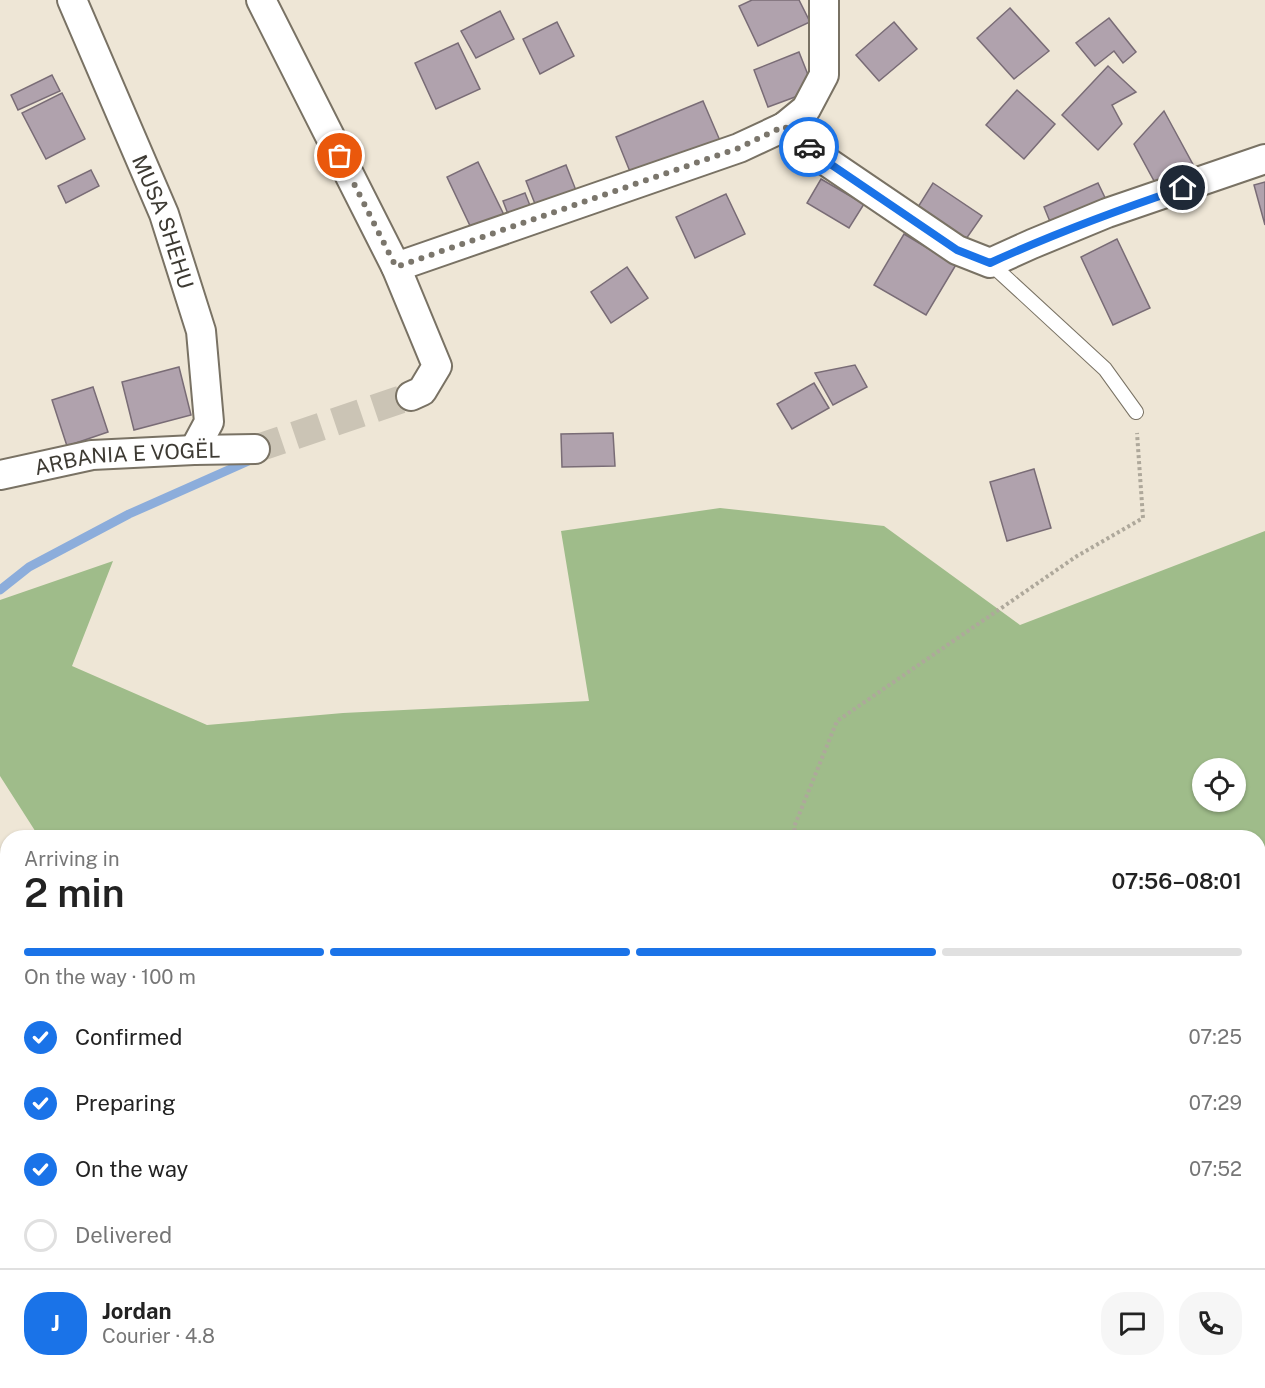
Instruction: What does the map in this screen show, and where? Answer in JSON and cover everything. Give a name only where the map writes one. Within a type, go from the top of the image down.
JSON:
[{"type":"street","name":"MUSA SHEHU","points":[[72,0],[164,214],[201,331],[209,422],[194,450]]},
{"type":"street","points":[[261,0],[396,267],[437,366],[422,391],[411,396]]},
{"type":"street","points":[[396,267],[739,148],[784,126],[806,109],[824,75],[824,0]]},
{"type":"street","points":[[784,126],[823,159],[957,250],[990,263],[1107,213],[1265,159]]},
{"type":"street","name":"ARBANIA E VOGËL","points":[[0,475],[92,455],[255,449]]},
{"type":"lane","points":[[990,263],[1105,369],[1136,412]]},
{"type":"path","points":[[795,830],[837,721],[1077,556],[1143,518],[1136,412]]},
{"type":"green space","points":[[720,508],[884,526],[1020,625],[1265,531],[1265,830],[35,830],[0,776],[0,600],[113,561],[72,666],[207,725],[343,713],[589,701],[561,531]]},
{"type":"building","points":[[752,0],[799,0],[810,22],[758,46],[739,6]]},
{"type":"building","points":[[1010,8],[1049,51],[1014,79],[977,38]]},
{"type":"building","points":[[500,11],[514,39],[476,58],[461,31]]},
{"type":"building","points":[[1109,18],[1136,52],[1123,63],[1114,51],[1095,66],[1076,43]]},
{"type":"building","points":[[557,22],[574,56],[540,74],[523,39]]},
{"type":"building","points":[[894,22],[917,49],[879,81],[856,55]]},
{"type":"building","points":[[458,43],[480,89],[436,109],[415,63]]},
{"type":"building","points":[[799,52],[814,90],[768,107],[754,70]]},
{"type":"building","points":[[1108,66],[1136,92],[1112,105],[1122,124],[1098,150],[1062,115]]},
{"type":"building","points":[[52,75],[60,91],[18,110],[11,95]]},
{"type":"building","points":[[1017,90],[1055,124],[1024,159],[986,125]]},
{"type":"building","points":[[62,93],[85,139],[46,159],[22,113]]},
{"type":"building","points":[[703,101],[721,143],[633,179],[616,137]]},
{"type":"building","points":[[1164,111],[1196,170],[1159,190],[1134,144]]},
{"type":"building","points":[[478,162],[505,217],[473,232],[447,177]]},
{"type":"building","points":[[566,165],[577,193],[537,209],[526,181]]},
{"type":"building","points":[[91,170],[99,186],[66,203],[58,186]]},
{"type":"building","points":[[821,179],[864,204],[849,228],[807,203]]},
{"type":"building","points":[[1265,182],[1265,225],[1254,185]]},
{"type":"building","points":[[933,183],[982,216],[966,239],[918,207]]},
{"type":"building","points":[[1098,183],[1108,204],[1053,229],[1044,207]]},
{"type":"building","points":[[525,193],[533,213],[511,222],[503,201]]},
{"type":"building","points":[[726,194],[745,234],[695,258],[676,217]]},
{"type":"building","points":[[904,234],[954,264],[957,263],[926,315],[874,285]]},
{"type":"building","points":[[1117,239],[1150,308],[1113,325],[1081,257]]},
{"type":"building","points":[[627,267],[648,298],[611,323],[591,292]]},
{"type":"building","points":[[855,365],[867,387],[833,405],[815,373]]},
{"type":"building","points":[[179,367],[191,415],[134,430],[122,382]]},
{"type":"building","points":[[814,383],[829,408],[792,429],[777,404]]},
{"type":"building","points":[[93,387],[108,432],[67,446],[52,400]]},
{"type":"building","points":[[613,433],[615,466],[562,467],[561,434]]},
{"type":"building","points":[[1034,469],[1051,528],[1007,541],[990,482]]},
{"type":"waterway","points":[[0,590],[29,567],[129,514],[253,459]]},
{"type":"tunnel","points":[[255,449],[411,396]]},
{"type":"way so far","points":[[340,156],[396,267],[739,148],[784,126],[809,147]]},
{"type":"route","points":[[809,147],[823,159],[957,250],[990,263],[1107,213],[1183,188]]}]
